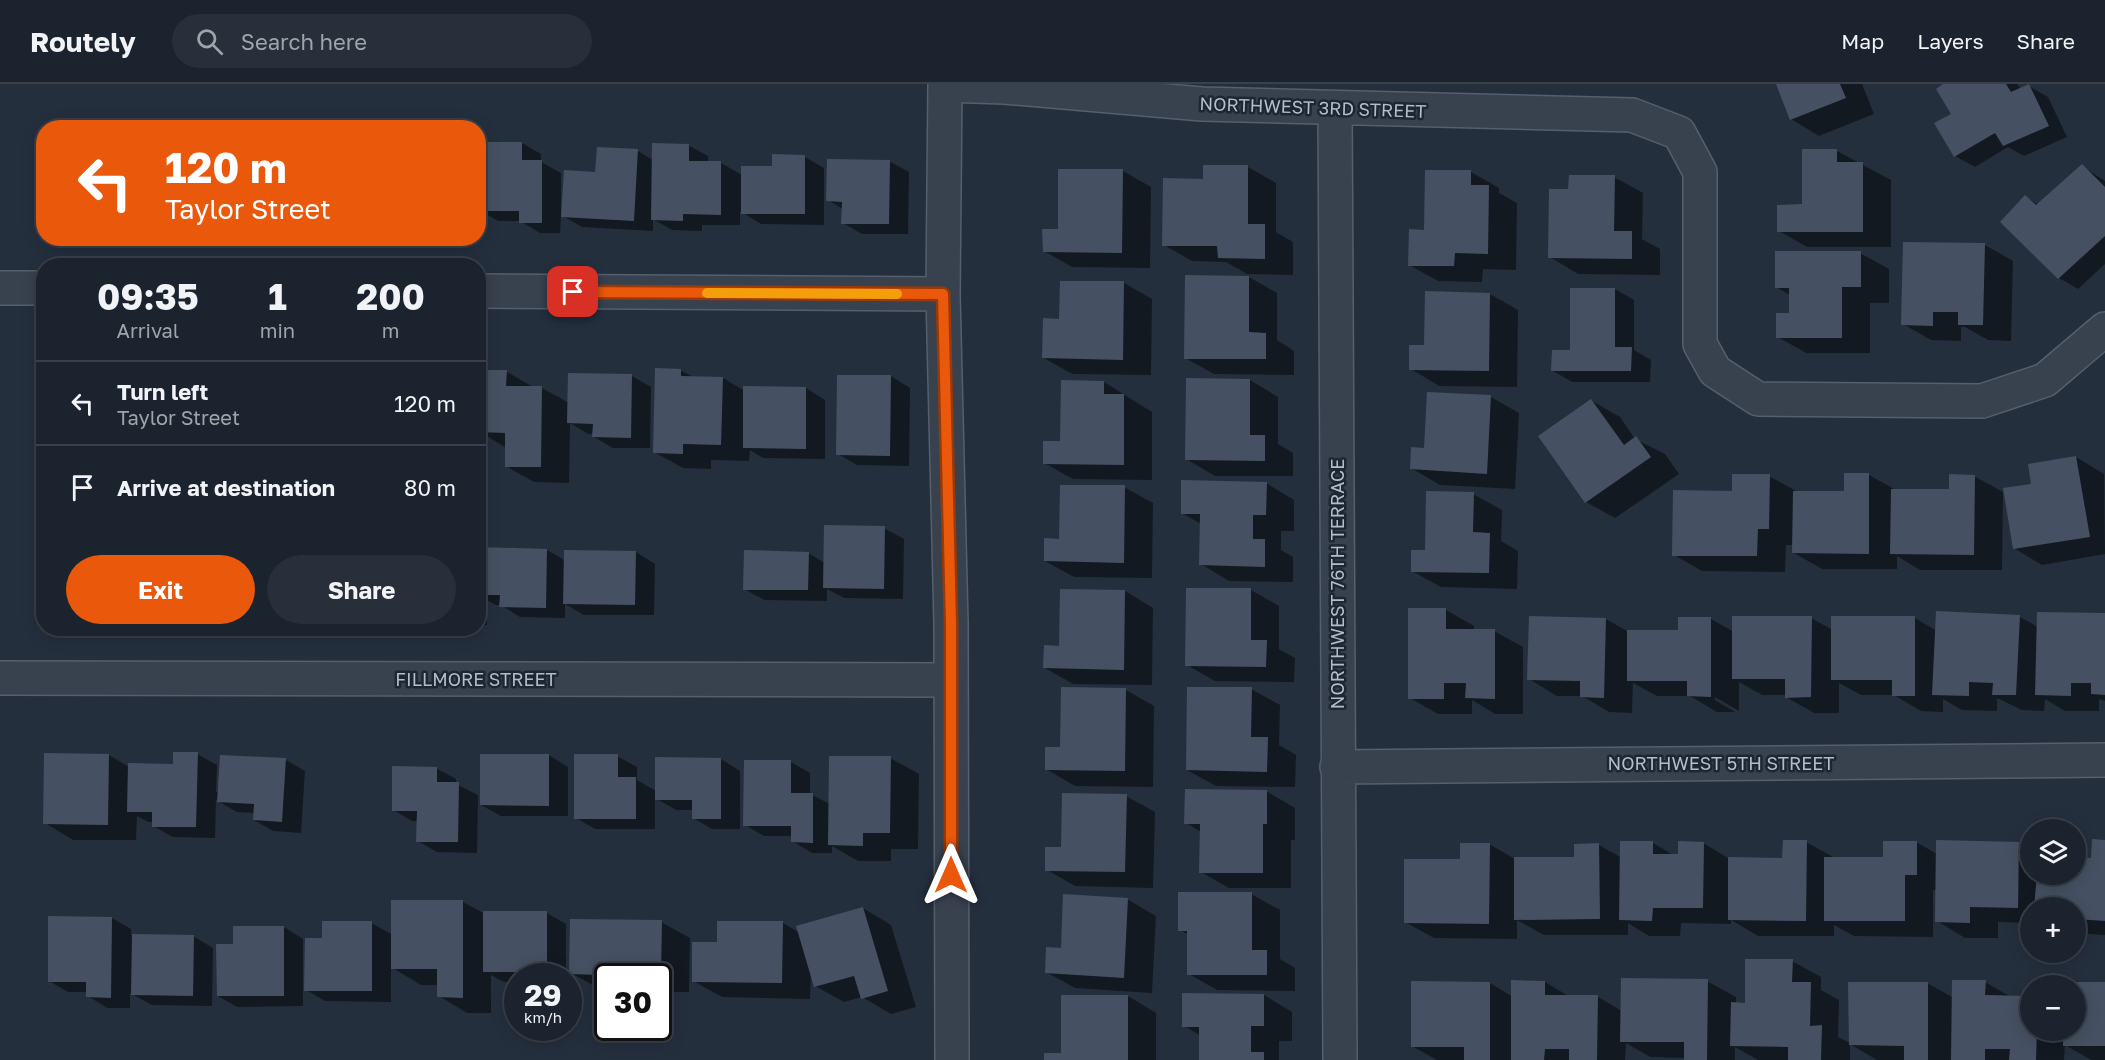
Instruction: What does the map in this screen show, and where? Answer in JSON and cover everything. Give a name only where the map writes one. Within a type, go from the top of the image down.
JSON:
[{"type":"street","name":"NORTHWEST 3RD STREET","points":[[945,85],[1004,87],[1202,104],[1632,115],[1679,133],[1700,172],[1700,344],[1715,371],[1758,399],[1982,401],[2044,380],[2105,329]]},
{"type":"street","points":[[945,85],[943,294],[951,680],[952,1060]]},
{"type":"street","name":"NORTHWEST 76TH TERRACE","points":[[1335,108],[1340,1060]]},
{"type":"street","points":[[0,288],[36,288]]},
{"type":"street","points":[[486,291],[943,294]]},
{"type":"street","name":"FILLMORE STREET","points":[[0,678],[951,680]]},
{"type":"street","name":"NORTHWEST 5TH STREET","points":[[1337,767],[2105,760]]},
{"type":"building","points":[[1776,84],[1840,84],[1846,98],[1790,120]]},
{"type":"building","points":[[1943,84],[2006,84],[2011,92],[2029,84],[2049,126],[2003,146],[1995,133],[1954,157],[1934,123],[1951,114],[1936,89]]},
{"type":"building","points":[[486,142],[522,142],[522,160],[542,160],[542,223],[519,223],[519,211],[486,211]]},
{"type":"building","points":[[652,143],[689,144],[689,161],[721,161],[721,215],[683,214],[683,221],[651,220]]},
{"type":"building","points":[[597,147],[638,149],[634,221],[561,217],[564,170],[595,172]]},
{"type":"building","points":[[1802,149],[1837,149],[1837,162],[1863,162],[1863,232],[1777,232],[1777,205],[1802,204]]},
{"type":"building","points":[[772,154],[805,155],[805,214],[741,214],[741,166],[772,166]]},
{"type":"building","points":[[827,159],[890,160],[889,224],[841,224],[842,202],[826,201]]},
{"type":"building","points":[[2082,164],[2105,187],[2105,236],[2058,279],[2000,222],[2025,195],[2036,205]]},
{"type":"building","points":[[1203,165],[1248,165],[1248,224],[1265,224],[1265,259],[1218,258],[1217,246],[1162,246],[1163,178],[1203,179]]},
{"type":"building","points":[[1058,169],[1123,169],[1122,253],[1043,252],[1042,229],[1058,229]]},
{"type":"building","points":[[1425,170],[1471,170],[1471,185],[1489,185],[1488,254],[1455,253],[1454,266],[1408,266],[1409,229],[1424,230]]},
{"type":"building","points":[[1569,175],[1615,175],[1614,231],[1632,231],[1632,259],[1548,258],[1549,189],[1568,189]]},
{"type":"building","points":[[1903,242],[1985,243],[1983,325],[1958,325],[1958,312],[1933,312],[1933,326],[1901,325]]},
{"type":"building","points":[[1775,251],[1861,251],[1861,287],[1842,287],[1842,338],[1776,338],[1776,313],[1789,313],[1789,288],[1775,288]]},
{"type":"building","points":[[1185,275],[1249,276],[1249,332],[1266,333],[1266,359],[1184,359]]},
{"type":"building","points":[[1060,281],[1124,281],[1123,360],[1042,358],[1043,318],[1059,319]]},
{"type":"building","points":[[1570,288],[1615,288],[1615,347],[1632,347],[1631,371],[1551,371],[1552,350],[1570,350]]},
{"type":"building","points":[[1425,291],[1490,293],[1489,371],[1409,370],[1409,345],[1424,345]]},
{"type":"building","points":[[655,368],[681,369],[681,376],[723,377],[721,445],[683,444],[683,454],[653,453]]},
{"type":"building","points":[[486,370],[507,370],[506,386],[542,386],[541,467],[505,467],[505,433],[486,432]]},
{"type":"building","points":[[568,373],[632,374],[631,438],[592,437],[593,424],[567,423]]},
{"type":"building","points":[[837,375],[891,375],[890,456],[836,455]]},
{"type":"building","points":[[1186,378],[1250,379],[1250,435],[1265,435],[1265,461],[1185,460]]},
{"type":"building","points":[[1061,380],[1104,381],[1104,394],[1124,394],[1124,465],[1043,464],[1043,441],[1060,441]]},
{"type":"building","points":[[743,386],[806,387],[806,449],[743,448]]},
{"type":"building","points":[[1427,392],[1491,395],[1487,474],[1410,469],[1411,447],[1424,448]]},
{"type":"building","points":[[1591,399],[1624,445],[1636,436],[1651,457],[1585,503],[1538,436]]},
{"type":"building","points":[[2076,456],[2090,537],[2013,549],[2003,488],[2031,484],[2028,464]]},
{"type":"building","points":[[1844,473],[1869,473],[1869,554],[1792,553],[1793,491],[1844,491]]},
{"type":"building","points":[[1732,474],[1770,474],[1769,529],[1758,529],[1757,556],[1672,556],[1673,490],[1732,491]]},
{"type":"building","points":[[1949,474],[1975,475],[1974,555],[1890,554],[1891,489],[1949,489]]},
{"type":"building","points":[[1181,480],[1267,482],[1266,515],[1253,515],[1253,539],[1265,539],[1265,567],[1199,565],[1200,514],[1181,514]]},
{"type":"building","points":[[1060,485],[1125,485],[1124,563],[1044,561],[1044,538],[1059,539]]},
{"type":"building","points":[[1426,491],[1474,492],[1473,532],[1490,533],[1489,573],[1411,572],[1411,550],[1425,550]]},
{"type":"building","points":[[824,525],[885,526],[884,589],[823,588]]},
{"type":"building","points":[[486,547],[547,549],[546,608],[499,607],[500,595],[486,595]]},
{"type":"building","points":[[564,550],[636,551],[635,605],[563,604]]},
{"type":"building","points":[[744,550],[809,552],[808,590],[743,590]]},
{"type":"building","points":[[1186,588],[1251,588],[1251,640],[1267,640],[1266,667],[1185,666]]},
{"type":"building","points":[[1060,589],[1125,590],[1124,670],[1043,668],[1044,645],[1059,646]]},
{"type":"building","points":[[1408,608],[1446,608],[1446,629],[1495,629],[1495,699],[1465,698],[1466,683],[1444,683],[1444,699],[1408,699]]},
{"type":"building","points":[[1936,611],[2020,615],[2016,695],[1992,695],[1993,683],[1969,682],[1969,696],[1932,695]]},
{"type":"building","points":[[2037,612],[2105,613],[2105,695],[2091,694],[2091,683],[2071,683],[2071,696],[2035,695]]},
{"type":"building","points":[[1529,616],[1606,618],[1604,698],[1580,697],[1580,681],[1527,680]]},
{"type":"building","points":[[1732,616],[1812,616],[1811,697],[1785,698],[1785,679],[1732,679]]},
{"type":"building","points":[[1831,616],[1915,616],[1915,696],[1892,696],[1892,680],[1831,680]]},
{"type":"building","points":[[1678,617],[1711,617],[1711,697],[1687,696],[1687,681],[1627,681],[1627,630],[1678,630]]},
{"type":"building","points":[[1061,687],[1126,688],[1125,771],[1045,770],[1045,747],[1060,747]]},
{"type":"building","points":[[1187,687],[1252,687],[1251,737],[1268,737],[1267,772],[1186,770]]},
{"type":"building","points":[[173,752],[198,752],[196,827],[152,827],[152,812],[127,812],[128,763],[173,764]]},
{"type":"building","points":[[44,753],[109,754],[108,825],[43,824]]},
{"type":"building","points":[[480,754],[549,754],[549,806],[480,805]]},
{"type":"building","points":[[574,754],[618,754],[618,777],[636,777],[636,819],[574,819]]},
{"type":"building","points":[[220,755],[286,758],[282,822],[253,820],[254,804],[217,802]]},
{"type":"building","points":[[829,756],[891,756],[890,833],[863,833],[863,846],[828,845]]},
{"type":"building","points":[[655,757],[721,758],[721,819],[692,819],[692,800],[655,800]]},
{"type":"building","points":[[744,760],[791,760],[791,793],[813,793],[813,843],[791,842],[791,826],[743,826]]},
{"type":"building","points":[[392,766],[437,767],[437,782],[459,782],[458,842],[416,842],[417,811],[392,811]]},
{"type":"building","points":[[1185,789],[1267,790],[1267,824],[1263,824],[1263,873],[1199,873],[1200,824],[1184,824]]},
{"type":"building","points":[[1062,793],[1127,794],[1125,872],[1045,871],[1045,847],[1061,847]]},
{"type":"building","points":[[2092,839],[2105,840],[2105,921],[2086,920],[2086,897],[2035,897],[2036,885],[2086,885],[2086,858],[2091,858]]},
{"type":"building","points":[[1783,840],[1807,840],[1806,921],[1728,920],[1728,857],[1782,858]]},
{"type":"building","points":[[1936,840],[2019,842],[2018,908],[1970,907],[1970,923],[1935,922]]},
{"type":"building","points":[[1620,841],[1653,841],[1653,854],[1678,854],[1678,841],[1704,842],[1703,908],[1653,908],[1652,921],[1619,920]]},
{"type":"building","points":[[1883,841],[1917,841],[1917,875],[1905,875],[1905,921],[1824,921],[1824,857],[1883,857]]},
{"type":"building","points":[[1460,843],[1490,843],[1489,924],[1404,923],[1404,859],[1460,859]]},
{"type":"building","points":[[1599,843],[1600,919],[1514,920],[1514,857],[1574,857],[1574,844]]},
{"type":"building","points":[[1178,892],[1252,892],[1252,950],[1267,950],[1267,975],[1187,975],[1187,931],[1178,931]]},
{"type":"building","points":[[1063,894],[1128,898],[1124,978],[1045,973],[1046,947],[1061,948]]},
{"type":"building","points":[[391,900],[463,900],[463,998],[437,997],[437,969],[391,969]]},
{"type":"building","points":[[863,907],[888,991],[861,999],[854,976],[814,987],[796,926]]},
{"type":"building","points":[[483,911],[547,911],[547,963],[504,963],[504,972],[483,972]]},
{"type":"building","points":[[48,916],[112,917],[111,998],[86,997],[86,982],[48,982]]},
{"type":"building","points":[[570,919],[662,920],[661,963],[594,963],[594,975],[582,974],[582,963],[569,963]]},
{"type":"building","points":[[322,921],[372,921],[372,991],[304,991],[305,938],[322,938]]},
{"type":"building","points":[[717,921],[783,921],[782,983],[692,982],[692,942],[717,942]]},
{"type":"building","points":[[233,926],[284,926],[284,996],[217,996],[216,944],[233,944]]},
{"type":"building","points":[[132,934],[194,935],[193,996],[131,995]]},
{"type":"building","points":[[1745,959],[1793,959],[1792,982],[1811,982],[1810,1026],[1822,1025],[1821,1060],[1788,1060],[1788,1047],[1730,1046],[1731,1002],[1745,1003]]},
{"type":"building","points":[[1621,978],[1708,979],[1707,1060],[1684,1060],[1684,1042],[1620,1042]]},
{"type":"building","points":[[1511,980],[1545,981],[1545,995],[1598,995],[1597,1060],[1569,1060],[1569,1049],[1545,1049],[1544,1060],[1511,1060]]},
{"type":"building","points":[[1952,980],[1986,980],[1985,995],[2020,996],[2020,1041],[2037,1041],[2036,1060],[2009,1060],[2010,1049],[1985,1049],[1985,1060],[1951,1060]]},
{"type":"building","points":[[1411,981],[1490,982],[1490,1060],[1464,1060],[1464,1047],[1411,1047]]},
{"type":"building","points":[[1848,982],[1928,982],[1928,1060],[1904,1060],[1904,1046],[1849,1045]]},
{"type":"building","points":[[2086,982],[2105,982],[2105,1046],[2063,1046],[2063,1041],[2086,1041]]},
{"type":"building","points":[[1182,993],[1264,994],[1264,1026],[1251,1026],[1251,1052],[1264,1052],[1264,1060],[1199,1060],[1199,1027],[1182,1027]]},
{"type":"building","points":[[1061,995],[1128,995],[1128,1060],[1044,1060],[1044,1053],[1061,1053]]},
{"type":"slow traffic","points":[[707,293],[897,294]]},
{"type":"route","points":[[573,292],[943,294],[951,623],[951,875]]}]
